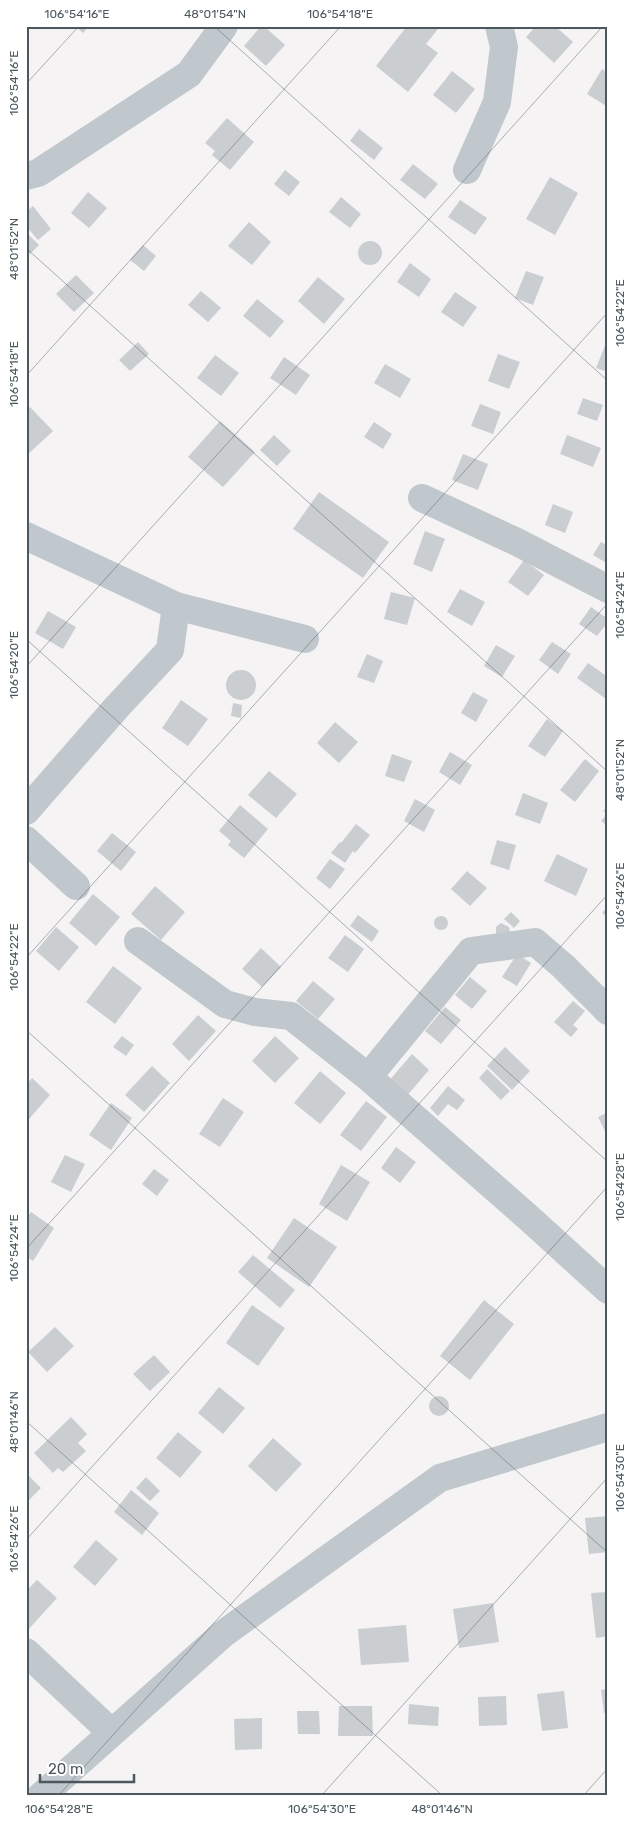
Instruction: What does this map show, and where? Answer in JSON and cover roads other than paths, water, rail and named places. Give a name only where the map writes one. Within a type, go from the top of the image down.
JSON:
[{"type":"street","points":[[26,176],[38,173],[190,74],[224,26]]},
{"type":"street","points":[[466,170],[497,102],[504,48],[499,26]]},
{"type":"street","points":[[422,498],[517,542],[608,589]]},
{"type":"street","points":[[26,536],[176,606],[305,639]]},
{"type":"street","points":[[26,811],[116,708],[170,650],[176,606]]},
{"type":"street","points":[[26,840],[76,886]]},
{"type":"street","points":[[138,940],[225,1004],[255,1012],[291,1016],[368,1076],[608,1290]]},
{"type":"street","points":[[368,1076],[472,951],[534,942],[564,967],[608,1011]]},
{"type":"street","points":[[41,1796],[223,1634],[440,1478],[608,1427]]},
{"type":"street","points":[[26,1652],[112,1733]]}]
